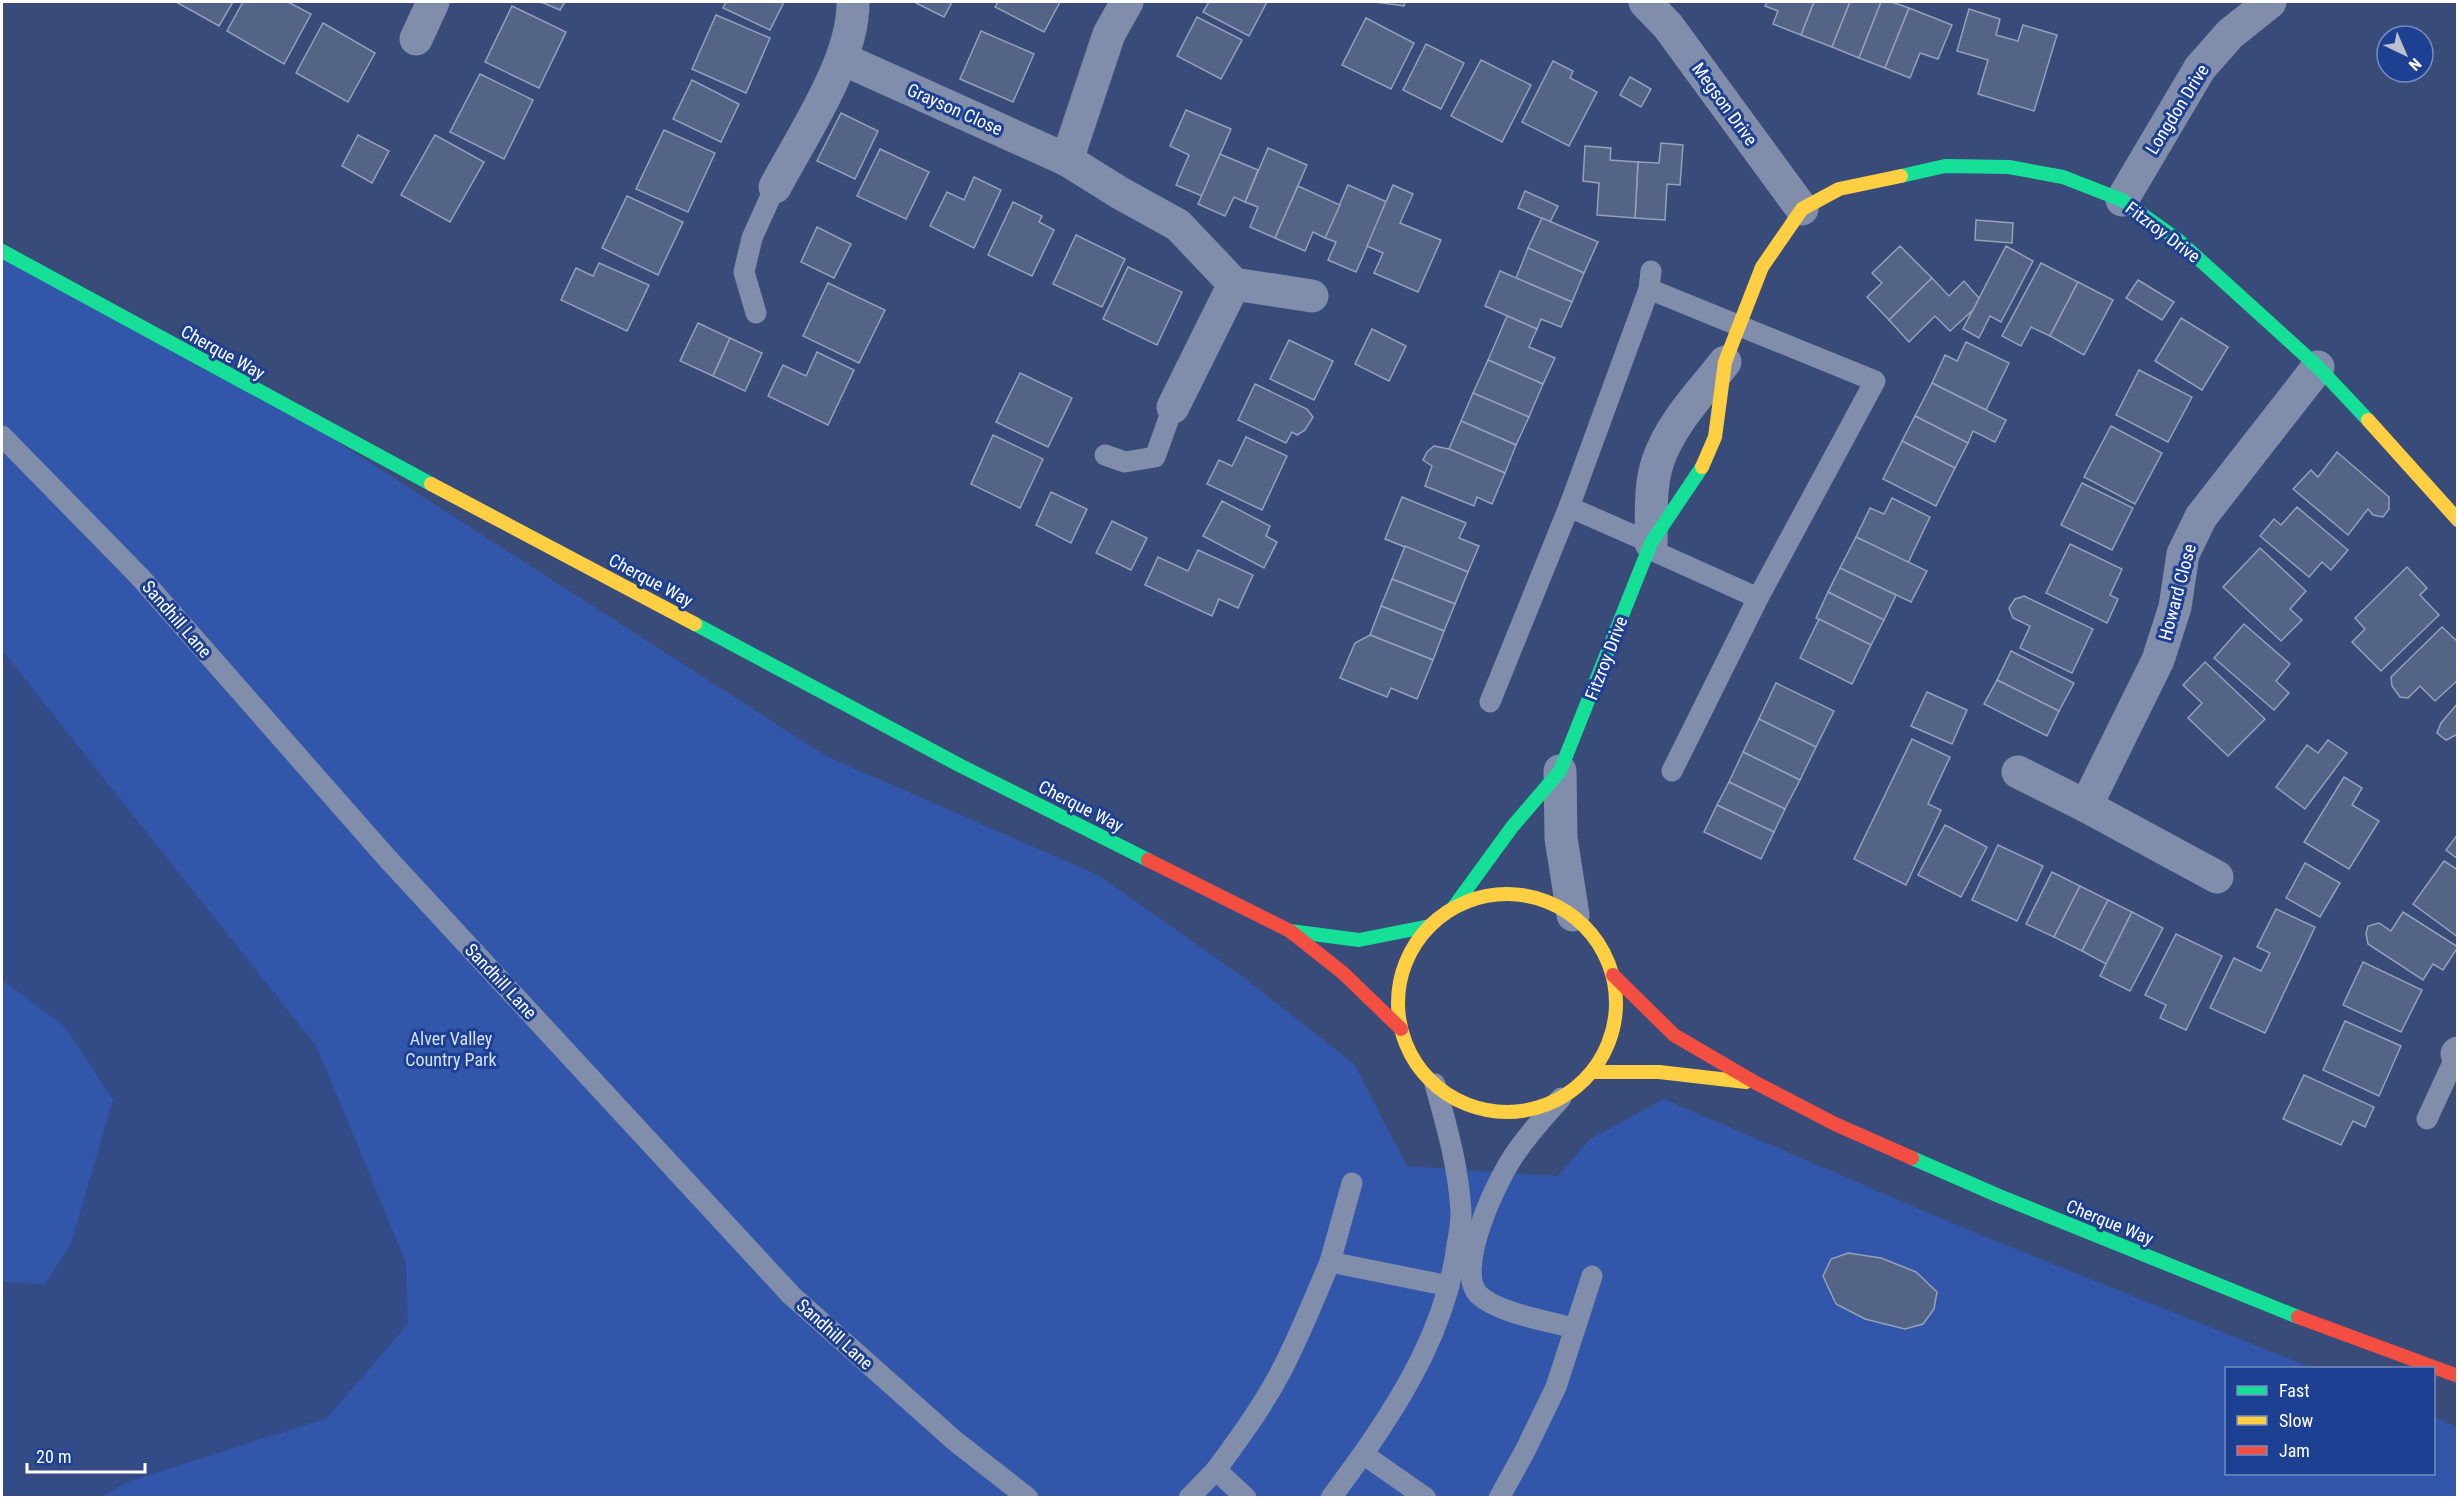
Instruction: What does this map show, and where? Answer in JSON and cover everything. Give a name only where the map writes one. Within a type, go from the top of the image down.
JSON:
[{"type":"street","points":[[416,39],[433,2]]},
{"type":"street","points":[[775,187],[843,59],[853,2]]},
{"type":"street","points":[[1067,160],[1109,34],[1127,2]]},
{"type":"street","name":"Megson Drive","points":[[1645,2],[1668,26],[1802,209]]},
{"type":"street","name":"Longdon Drive","points":[[2122,201],[2200,68],[2230,34],[2271,2]]},
{"type":"street","name":"Grayson Close","points":[[843,59],[1067,160],[1178,225],[1234,284]]},
{"type":"street","name":"Fitzroy Drive","points":[[1453,908],[1512,827],[1560,771],[1650,546],[1699,475],[1715,437],[1725,362],[1762,267],[1802,209],[1839,189],[1945,166],[2009,167],[2063,177],[2122,201],[2178,240],[2318,367],[2387,440],[2457,520]]},
{"type":"street","name":"Cherque Way","points":[[2,251],[267,397],[951,760],[1290,931],[1343,973],[1401,1029]]},
{"type":"street","points":[[1173,407],[1234,284],[1312,296]]},
{"type":"street","name":"Fitzroy Drive","points":[[1650,546],[1652,498],[1658,461],[1678,422],[1725,362]]},
{"type":"street","name":"Howard Close","points":[[2086,806],[2158,660],[2175,607],[2183,554],[2201,517],[2318,367]]},
{"type":"street","name":"Fitzroy Drive","points":[[1560,771],[1561,838],[1573,915]]},
{"type":"street","points":[[2018,772],[2217,877]]},
{"type":"street","points":[[1514,894],[1545,900],[1573,915],[1591,932],[1605,952],[1613,975],[1617,1001],[1614,1026],[1605,1050],[1592,1072],[1561,1098],[1536,1108],[1501,1111],[1483,1109],[1458,1100],[1435,1084],[1414,1059],[1401,1029],[1398,1001],[1402,974],[1413,948],[1430,926],[1453,908],[1482,896],[1514,894]]},
{"type":"street","name":"Cherque Way","points":[[1290,931],[1359,940],[1430,926]]},
{"type":"street","name":"Cherque Way","points":[[1613,975],[1674,1035],[1756,1083],[1835,1124],[1999,1196],[2271,1307],[2433,1367]]},
{"type":"street","name":"Cherque Way","points":[[1592,1072],[1659,1072],[1756,1083]]},
{"type":"street","name":"Cherque Way","points":[[2435,1368],[2457,1376]]},
{"type":"lane","points":[[756,313],[744,272],[752,238],[775,187]]},
{"type":"lane","points":[[1490,702],[1569,507],[1650,280],[1739,325],[1875,381],[1758,598],[1672,771]]},
{"type":"lane","points":[[1105,455],[1125,462],[1155,457],[1173,407]]},
{"type":"lane","name":"Sandhill Lane","points":[[2,436],[140,577],[387,858],[791,1295],[955,1440],[1028,1497]]},
{"type":"lane","points":[[1569,507],[1758,598]]},
{"type":"lane","points":[[2427,1119],[2457,1054]]},
{"type":"lane","points":[[1331,1497],[1363,1455],[1419,1365],[1440,1319],[1453,1276],[1461,1215],[1453,1147],[1435,1084]]},
{"type":"lane","points":[[1561,1098],[1516,1152],[1492,1197],[1475,1247],[1471,1277],[1473,1287],[1480,1296],[1493,1304],[1574,1328]]},
{"type":"lane","points":[[1189,1497],[1216,1470],[1247,1429],[1298,1338],[1330,1262],[1352,1184]]},
{"type":"lane","points":[[1330,1262],[1449,1286]]},
{"type":"lane","points":[[1499,1497],[1525,1451],[1556,1387],[1592,1276]]},
{"type":"lane","points":[[1363,1455],[1426,1497]]},
{"type":"lane","points":[[1216,1470],[1246,1497]]},
{"type":"green space","name":"Alver Valley Country Park","points":[[2,245],[268,397],[826,756],[1098,875],[1246,979],[1354,1064],[1407,1166],[1558,1176],[1590,1139],[1664,1099],[1966,1229],[2310,1367],[2225,1367],[2225,1475],[2435,1475],[2435,1417],[2457,1427],[2457,1497],[2,1497]]},
{"type":"shaded area","points":[[2,650],[317,1047],[406,1263],[408,1324],[327,1418],[128,1482],[101,1497],[2,1497],[2,1282],[45,1284],[71,1243],[113,1100],[65,1027],[2,980]]},
{"type":"building","points":[[176,2],[233,2],[219,26]]},
{"type":"building","points":[[243,2],[288,2],[311,14],[284,64],[227,31]]},
{"type":"building","points":[[541,2],[565,2],[560,10]]},
{"type":"building","points":[[726,2],[784,2],[770,30],[723,8]]},
{"type":"building","points":[[914,2],[952,2],[944,17]]},
{"type":"building","points":[[998,2],[1060,2],[1044,32],[995,7]]},
{"type":"building","points":[[1209,2],[1267,2],[1249,36],[1203,12]]},
{"type":"building","points":[[1375,2],[1405,2],[1404,6]]},
{"type":"building","points":[[1767,2],[1814,2],[1801,35],[1773,24],[1778,11],[1765,6]]},
{"type":"building","points":[[1814,2],[1850,2],[1832,47],[1801,35]]},
{"type":"building","points":[[1850,2],[1881,2],[1859,58],[1832,47]]},
{"type":"building","points":[[1881,2],[1892,2],[1909,8],[1885,68],[1859,58]]},
{"type":"building","points":[[512,6],[566,32],[539,88],[485,62]]},
{"type":"building","points":[[1909,8],[1952,25],[1938,59],[1920,53],[1910,78],[1885,68]]},
{"type":"building","points":[[1969,9],[2000,19],[1996,35],[2018,41],[2023,25],[2057,35],[2034,111],[1978,94],[1988,60],[1957,51]]},
{"type":"building","points":[[716,15],[770,38],[746,93],[692,69]]},
{"type":"building","points":[[1197,17],[1242,40],[1221,79],[1177,56]]},
{"type":"building","points":[[1366,18],[1414,43],[1391,89],[1342,65]]},
{"type":"building","points":[[323,23],[375,53],[348,102],[296,73]]},
{"type":"building","points":[[981,31],[1034,54],[1013,102],[960,79]]},
{"type":"building","points":[[1426,44],[1464,63],[1441,109],[1403,90]]},
{"type":"building","points":[[1481,60],[1531,85],[1502,142],[1451,116]]},
{"type":"building","points":[[1553,61],[1573,71],[1570,78],[1597,92],[1569,146],[1522,122]]},
{"type":"building","points":[[480,74],[533,100],[504,159],[450,132]]},
{"type":"building","points":[[1630,77],[1651,89],[1641,107],[1620,95]]},
{"type":"building","points":[[692,80],[739,104],[721,142],[673,119]]},
{"type":"building","points":[[1186,110],[1231,129],[1202,196],[1176,185],[1189,155],[1170,146]]},
{"type":"building","points":[[841,113],[878,131],[855,179],[817,161]]},
{"type":"building","points":[[664,130],[715,153],[688,212],[636,189]]},
{"type":"building","points":[[358,135],[389,151],[372,183],[342,166]]},
{"type":"building","points":[[435,135],[484,162],[450,222],[401,195]]},
{"type":"building","points":[[1661,143],[1683,145],[1680,185],[1667,184],[1665,220],[1635,218],[1638,162],[1659,163]]},
{"type":"building","points":[[1585,146],[1611,148],[1610,160],[1638,162],[1635,218],[1597,215],[1599,183],[1583,181]]},
{"type":"building","points":[[1268,148],[1307,165],[1275,238],[1250,227],[1258,207],[1245,202]]},
{"type":"building","points":[[880,149],[929,172],[906,219],[857,196]]},
{"type":"building","points":[[1220,154],[1258,170],[1245,202],[1234,197],[1225,216],[1198,204]]},
{"type":"building","points":[[974,177],[1001,190],[974,248],[930,226],[947,192],[964,200]]},
{"type":"building","points":[[1348,185],[1387,202],[1356,272],[1328,260],[1336,242],[1325,238]]},
{"type":"building","points":[[1393,185],[1413,194],[1400,223],[1441,240],[1418,292],[1374,273],[1383,253],[1367,246]]},
{"type":"building","points":[[1298,186],[1340,205],[1325,238],[1313,232],[1305,251],[1275,238]]},
{"type":"building","points":[[1525,191],[1558,206],[1550,222],[1518,208]]},
{"type":"building","points":[[627,196],[683,222],[658,275],[602,248]]},
{"type":"building","points":[[1013,202],[1042,216],[1039,222],[1054,230],[1032,276],[988,255]]},
{"type":"building","points":[[1542,218],[1598,242],[1584,273],[1528,248]]},
{"type":"building","points":[[1976,220],[2013,223],[2012,243],[1975,240]]},
{"type":"building","points":[[817,227],[851,244],[834,278],[801,262]]},
{"type":"building","points":[[1076,235],[1125,259],[1102,307],[1053,284]]},
{"type":"building","points":[[1900,246],[1932,278],[1889,320],[1867,297],[1882,283],[1872,273]]},
{"type":"building","points":[[2006,246],[2033,261],[2001,322],[1990,316],[1979,338],[1963,329]]},
{"type":"building","points":[[1528,248],[1584,273],[1572,302],[1516,278]]},
{"type":"building","points":[[599,263],[649,285],[627,331],[561,300],[576,268],[593,276]]},
{"type":"building","points":[[2041,263],[2078,282],[2050,336],[2031,327],[2021,346],[2002,336]]},
{"type":"building","points":[[1128,267],[1182,292],[1157,345],[1103,319]]},
{"type":"building","points":[[1500,271],[1572,302],[1561,327],[1541,319],[1537,329],[1485,306]]},
{"type":"building","points":[[1932,278],[1949,296],[1964,281],[1979,298],[1973,310],[1950,331],[1935,316],[1909,342],[1889,320]]},
{"type":"building","points":[[2138,280],[2174,302],[2162,320],[2126,298]]},
{"type":"building","points":[[2078,282],[2113,300],[2084,355],[2050,336]]},
{"type":"building","points":[[828,283],[885,310],[859,363],[803,336]]},
{"type":"building","points":[[1507,316],[1537,329],[1529,347],[1555,358],[1543,384],[1488,360]]},
{"type":"building","points":[[2181,318],[2228,347],[2202,390],[2155,361]]},
{"type":"building","points":[[698,323],[730,338],[713,376],[680,361]]},
{"type":"building","points":[[1372,329],[1406,346],[1389,381],[1355,364]]},
{"type":"building","points":[[730,338],[762,353],[745,391],[713,376]]},
{"type":"building","points":[[1289,340],[1333,361],[1314,400],[1270,379]]},
{"type":"building","points":[[1966,342],[2009,363],[1986,410],[1932,383],[1945,355],[1957,361]]},
{"type":"building","points":[[817,352],[854,370],[828,425],[768,396],[783,365],[806,376]]},
{"type":"building","points":[[1488,360],[1543,384],[1529,417],[1473,393]]},
{"type":"building","points":[[2139,370],[2192,397],[2168,442],[2116,415]]},
{"type":"building","points":[[1020,373],[1072,398],[1048,447],[996,422]]},
{"type":"building","points":[[1932,383],[2006,420],[1995,442],[1973,431],[1968,443],[1915,416]]},
{"type":"building","points":[[1255,384],[1307,409],[1313,417],[1305,430],[1297,435],[1292,432],[1286,443],[1238,420]]},
{"type":"building","points":[[1473,393],[1529,417],[1516,445],[1461,421]]},
{"type":"building","points":[[1915,416],[1968,443],[1955,468],[1902,441]]},
{"type":"building","points":[[1461,421],[1516,445],[1505,473],[1449,449]]},
{"type":"building","points":[[2111,426],[2162,453],[2135,504],[2084,477]]},
{"type":"building","points":[[993,435],[1043,459],[1020,508],[971,484]]},
{"type":"building","points":[[1246,437],[1287,456],[1262,510],[1207,484],[1219,460],[1232,466]]},
{"type":"building","points":[[1902,441],[1955,468],[1936,506],[1883,479]]},
{"type":"building","points":[[1434,446],[1449,449],[1505,473],[1492,504],[1477,497],[1474,506],[1425,486],[1432,466],[1423,460]]},
{"type":"building","points":[[2337,452],[2389,497],[2389,509],[2383,517],[2373,515],[2368,509],[2348,535],[2293,489],[2311,470],[2318,477]]},
{"type":"building","points":[[2082,483],[2133,508],[2112,550],[2061,525]]},
{"type":"building","points":[[1051,492],[1087,509],[1071,543],[1036,525]]},
{"type":"building","points":[[1402,497],[1466,523],[1459,538],[1479,546],[1468,572],[1385,539]]},
{"type":"building","points":[[1892,498],[1930,517],[1908,563],[1856,537],[1870,508],[1884,514]]},
{"type":"building","points":[[1222,501],[1270,526],[1266,536],[1277,542],[1264,568],[1203,536]]},
{"type":"building","points":[[2297,507],[2348,550],[2331,570],[2322,562],[2309,577],[2260,536],[2274,519],[2281,525]]},
{"type":"building","points":[[1112,521],[1147,538],[1131,570],[1096,553]]},
{"type":"building","points":[[1856,537],[1927,571],[1911,602],[1840,568]]},
{"type":"building","points":[[2070,544],[2122,569],[2110,595],[2118,599],[2107,623],[2046,593]]},
{"type":"building","points":[[1405,546],[1468,572],[1455,604],[1392,579]]},
{"type":"building","points":[[2260,548],[2306,591],[2290,609],[2302,620],[2281,641],[2223,587]]},
{"type":"building","points":[[1198,550],[1253,575],[1238,608],[1219,599],[1212,616],[1145,585],[1158,557],[1188,571]]},
{"type":"building","points":[[2407,567],[2427,588],[2420,595],[2439,615],[2381,671],[2352,642],[2365,629],[2355,618]]},
{"type":"building","points":[[1840,568],[1896,595],[1884,620],[1828,592]]},
{"type":"building","points":[[1392,579],[1455,604],[1444,631],[1381,606]]},
{"type":"building","points":[[1828,592],[1884,620],[1871,645],[1816,618]]},
{"type":"building","points":[[2024,596],[2093,629],[2072,673],[2020,648],[2030,626],[2013,618],[2009,608],[2015,599]]},
{"type":"building","points":[[1381,606],[1444,631],[1433,660],[1370,635]]},
{"type":"building","points":[[1819,619],[1871,645],[1852,684],[1800,658]]},
{"type":"building","points":[[2244,624],[2290,664],[2276,681],[2289,693],[2274,710],[2214,658]]},
{"type":"building","points":[[2442,627],[2458,642],[2458,680],[2435,701],[2420,686],[2408,698],[2400,697],[2392,686],[2391,677]]},
{"type":"building","points":[[1370,635],[1433,660],[1417,699],[1391,688],[1387,697],[1340,678],[1355,643]]},
{"type":"building","points":[[2011,651],[2074,683],[2059,711],[1997,680]]},
{"type":"building","points":[[2205,662],[2265,719],[2228,756],[2188,718],[2202,703],[2183,685]]},
{"type":"building","points":[[1997,680],[2059,711],[2047,736],[1984,704]]},
{"type":"building","points":[[1776,683],[1834,711],[1816,747],[1759,719]]},
{"type":"building","points":[[1927,692],[1967,710],[1952,744],[1911,726]]},
{"type":"building","points":[[2458,703],[2458,734],[2446,740],[2437,733],[2441,723]]},
{"type":"building","points":[[1759,719],[1816,747],[1800,780],[1743,752]]},
{"type":"building","points":[[1912,739],[1950,757],[1928,804],[1941,810],[1906,885],[1854,859]]},
{"type":"building","points":[[2328,740],[2347,753],[2305,809],[2276,787],[2307,745],[2318,753]]},
{"type":"building","points":[[1743,752],[1800,780],[1785,809],[1729,782]]},
{"type":"building","points":[[2344,777],[2362,788],[2352,805],[2379,821],[2349,869],[2304,842]]},
{"type":"building","points":[[1729,782],[1785,809],[1774,832],[1717,805]]},
{"type":"building","points":[[1717,805],[1774,832],[1761,859],[1704,832]]},
{"type":"building","points":[[1945,825],[1987,847],[1961,897],[1918,875]]},
{"type":"building","points":[[2458,834],[2458,859],[2446,850]]},
{"type":"building","points":[[1998,845],[2043,866],[2017,921],[1972,900]]},
{"type":"building","points":[[2444,861],[2458,870],[2458,937],[2413,904]]},
{"type":"building","points":[[2305,863],[2340,883],[2320,917],[2286,898]]},
{"type":"building","points":[[2052,872],[2080,886],[2054,937],[2026,924]]},
{"type":"building","points":[[2080,886],[2108,900],[2082,951],[2054,937]]},
{"type":"building","points":[[2108,900],[2132,912],[2106,964],[2082,951]]},
{"type":"building","points":[[2276,909],[2315,927],[2265,1033],[2210,1008],[2234,958],[2261,971],[2270,953],[2257,947]]},
{"type":"building","points":[[2132,912],[2163,928],[2130,991],[2100,976]]},
{"type":"building","points":[[2403,912],[2458,947],[2443,970],[2433,964],[2423,980],[2368,944],[2366,933],[2368,926],[2379,923],[2391,931]]},
{"type":"building","points":[[2176,934],[2222,956],[2186,1030],[2160,1018],[2166,1005],[2145,995]]},
{"type":"building","points":[[2363,962],[2422,990],[2401,1032],[2343,1005]]},
{"type":"building","points":[[2345,1021],[2401,1046],[2379,1096],[2323,1070]]},
{"type":"building","points":[[2304,1075],[2374,1107],[2365,1127],[2353,1121],[2341,1145],[2283,1119]]},
{"type":"building","points":[[1848,1253],[1881,1258],[1916,1272],[1937,1292],[1934,1309],[1923,1324],[1905,1329],[1865,1319],[1836,1304],[1823,1276],[1831,1259]]},
{"type":"traffic: fast","points":[[1901,176],[1945,166],[2009,167],[2063,177],[2122,200],[2178,240],[2318,367],[2368,420]]},
{"type":"traffic: fast","points":[[2,251],[431,484]]},
{"type":"traffic: fast","points":[[1453,908],[1512,827],[1560,771],[1651,543],[1702,467]]},
{"type":"traffic: fast","points":[[695,624],[961,766],[1148,860]]},
{"type":"traffic: fast","points":[[1290,931],[1359,940],[1430,926]]},
{"type":"traffic: fast","points":[[1912,1158],[1999,1196],[2298,1317]]},
{"type":"traffic: slow","points":[[1702,467],[1715,437],[1725,362],[1762,267],[1802,209],[1839,189],[1901,176]]},
{"type":"traffic: slow","points":[[2368,420],[2458,520]]},
{"type":"traffic: slow","points":[[431,484],[695,624]]},
{"type":"traffic: slow","points":[[1507,894],[1528,896],[1549,903],[1584,926],[1607,961],[1614,982],[1616,1003],[1614,1024],[1607,1045],[1584,1080],[1549,1103],[1528,1110],[1507,1112],[1486,1110],[1465,1103],[1430,1080],[1407,1045],[1400,1024],[1398,1003],[1400,982],[1407,961],[1430,926],[1465,903],[1486,896],[1507,894]]},
{"type":"traffic: slow","points":[[1592,1072],[1659,1072],[1746,1082]]},
{"type":"traffic: jam","points":[[1148,860],[1290,931],[1343,973],[1401,1029]]},
{"type":"traffic: jam","points":[[1613,975],[1674,1035],[1756,1083],[1835,1124],[1912,1158]]},
{"type":"traffic: jam","points":[[2298,1317],[2434,1367]]},
{"type":"traffic: jam","points":[[2435,1368],[2458,1376]]}]
